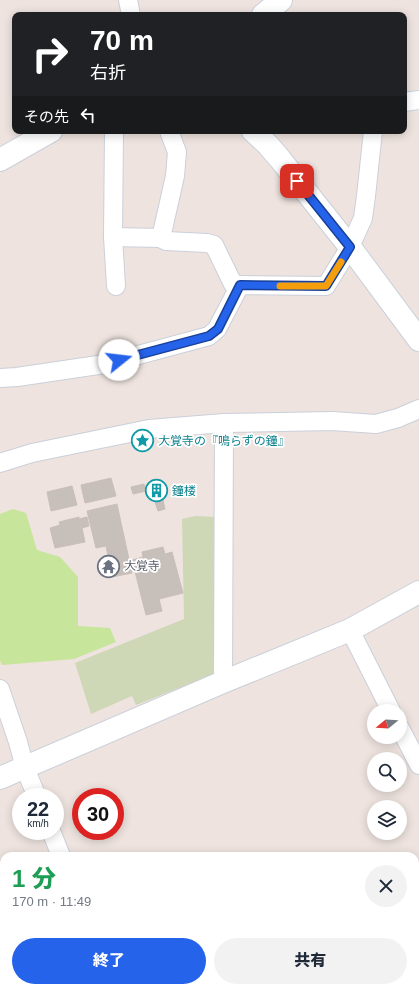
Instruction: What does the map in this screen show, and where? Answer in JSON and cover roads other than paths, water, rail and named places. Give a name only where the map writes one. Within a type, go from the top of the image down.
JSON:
[{"type":"street","points":[[128,0],[130,12]]},
{"type":"street","points":[[267,12],[281,0]]},
{"type":"street","points":[[407,102],[419,100]]},
{"type":"street","points":[[0,160],[46,134]]},
{"type":"street","points":[[114,134],[113,237],[116,286]]},
{"type":"street","points":[[160,238],[175,176],[177,152],[171,134]]},
{"type":"street","points":[[256,134],[280,159],[350,247],[419,340]]},
{"type":"street","points":[[113,237],[160,238],[166,241],[207,243],[214,245],[233,284],[326,286],[350,247],[363,218],[373,134]]},
{"type":"street","points":[[0,378],[17,377],[104,364],[209,336],[218,329],[240,285]]},
{"type":"street","points":[[0,463],[32,453],[149,429],[224,423],[332,421],[376,424],[398,418],[419,409]]},
{"type":"street","points":[[223,682],[224,423]]},
{"type":"street","points":[[0,778],[223,682],[350,630],[419,592]]},
{"type":"street","points":[[350,630],[387,704]]},
{"type":"street","points":[[0,689],[25,768],[33,788]]},
{"type":"street","points":[[407,742],[419,765]]},
{"type":"street","points":[[55,840],[59,852]]},
{"type":"place","name":"大覚寺の『鳴らずの鐘』","points":[[143,441]]},
{"type":"place","name":"鐘楼","points":[[156,491]]},
{"type":"place","name":"大覚寺","points":[[108,566]]}]
